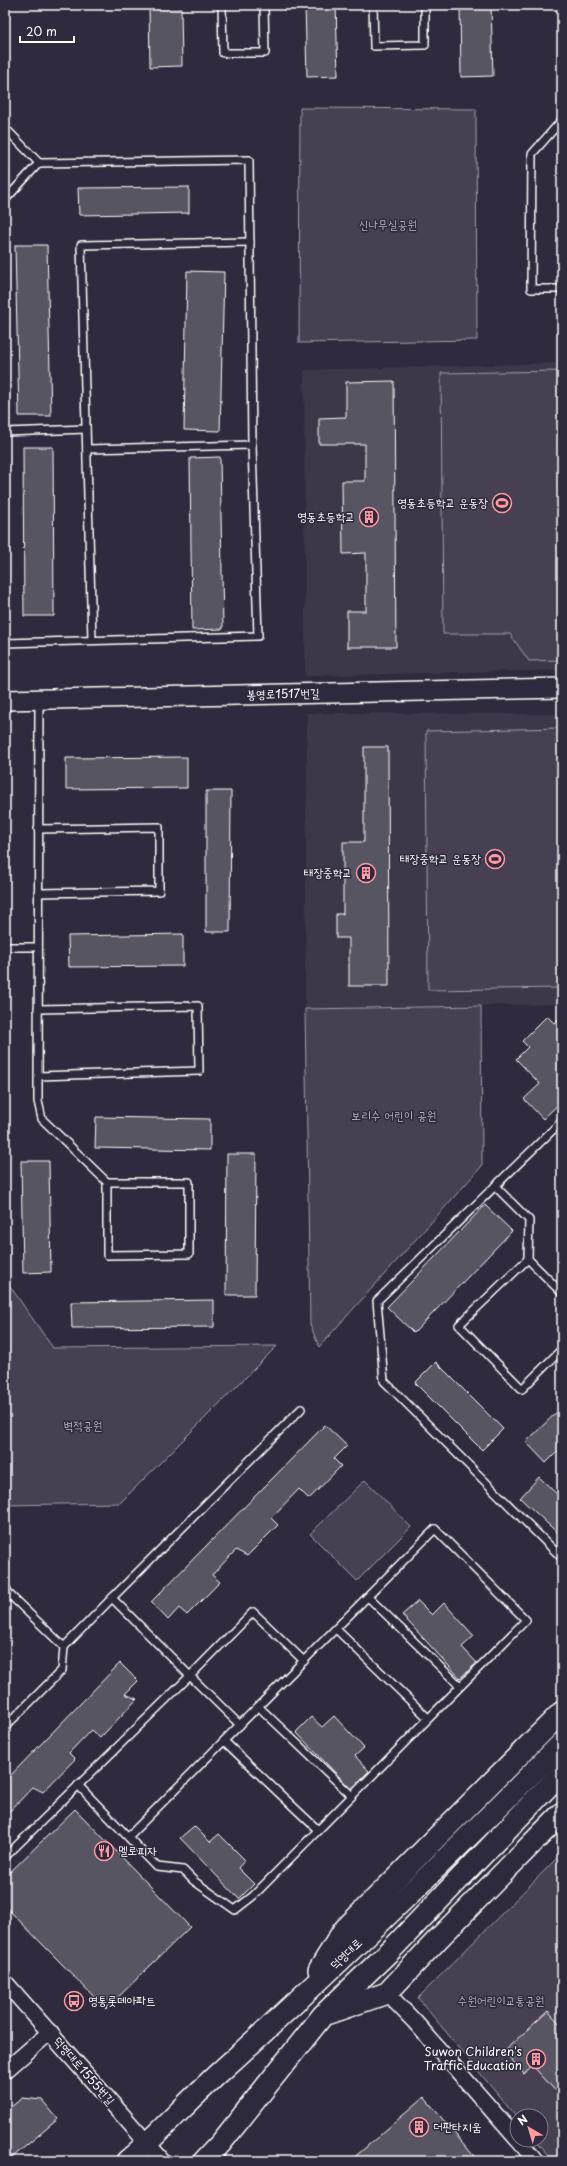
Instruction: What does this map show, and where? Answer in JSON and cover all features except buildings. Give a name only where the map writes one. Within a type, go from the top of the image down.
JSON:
[{"type":"main road","points":[[303,1996],[343,1931],[562,1712]]},
{"type":"main road","name":"덕영대로","points":[[127,2161],[148,2143],[185,2104],[303,1996],[483,1822],[562,1743]]},
{"type":"main road","points":[[204,2161],[221,2143],[323,2015],[392,1949],[562,1772]]},
{"type":"main road","points":[[323,2015],[387,1994],[438,1939],[562,1813]]},
{"type":"street","name":"봉영로1517번길","points":[[5,700],[562,688]]},
{"type":"street","name":"덕영대로1555번길","points":[[5,1982],[163,2161]]},
{"type":"street","points":[[387,1994],[415,2022],[509,2129]]},
{"type":"street","points":[[5,2071],[50,2032]]},
{"type":"street","points":[[525,2148],[536,2161]]},
{"type":"lane","points":[[222,5],[223,54],[265,53],[264,5]]},
{"type":"lane","points":[[373,5],[374,46],[426,45],[425,5]]},
{"type":"lane","points":[[562,120],[532,154],[531,289],[562,289]]},
{"type":"lane","points":[[5,132],[9,132],[39,163]]},
{"type":"lane","points":[[5,200],[39,163],[249,160],[252,445],[258,636],[5,643]]},
{"type":"lane","points":[[92,640],[81,244],[250,242]]},
{"type":"lane","points":[[5,432],[86,429]]},
{"type":"lane","points":[[87,449],[252,445]]},
{"type":"lane","points":[[39,700],[38,1101],[42,1119],[107,1182],[189,1182],[189,1254],[107,1254],[107,1182]]},
{"type":"lane","points":[[38,829],[159,827],[159,891],[38,893]]},
{"type":"lane","points":[[5,946],[38,947]]},
{"type":"lane","points":[[38,1009],[198,1006],[199,1071],[38,1076]]},
{"type":"lane","points":[[562,1121],[377,1301],[384,1381],[562,1558]]},
{"type":"lane","points":[[495,1186],[528,1220],[528,1259],[562,1293]]},
{"type":"lane","points":[[528,1259],[459,1325],[522,1389],[562,1350]]},
{"type":"lane","points":[[5,1727],[62,1670],[64,1647],[301,1409]]},
{"type":"lane","points":[[78,1785],[128,1837],[158,1867],[183,1870],[194,1882],[235,1910],[253,1896],[526,1620],[435,1529],[128,1837]]},
{"type":"lane","points":[[5,1586],[7,1596],[64,1647]]},
{"type":"lane","points":[[368,1597],[460,1686]]},
{"type":"lane","points":[[112,1598],[240,1726]]},
{"type":"lane","points":[[5,1857],[190,1676],[253,1612],[304,1661]]},
{"type":"lane","points":[[336,1629],[428,1718]]},
{"type":"lane","points":[[259,1707],[352,1796]]},
{"type":"lane","points":[[224,1741],[318,1830]]},
{"type":"shaded area","points":[[562,363],[562,670],[305,676],[304,370]]},
{"type":"shaded area","points":[[307,713],[562,714],[562,1004],[305,1009]]},
{"type":"green space","name":"신나무실공원","points":[[300,108],[476,109],[477,340],[299,343]]},
{"type":"green space","name":"영동초등학교 운동장","points":[[562,371],[562,660],[529,661],[510,634],[443,634],[441,373]]},
{"type":"green space","name":"태장중학교 운동장","points":[[562,728],[562,988],[428,990],[426,731]]},
{"type":"green space","name":"보리수 어린이 공원","points":[[481,1006],[482,1166],[319,1347],[310,1324],[305,1009]]},
{"type":"green space","name":"벽적공원","points":[[5,1279],[53,1348],[277,1346],[120,1503],[5,1505]]},
{"type":"green space","points":[[365,1480],[411,1527],[357,1581],[310,1534]]},
{"type":"green space","name":"수원어린이교통공원","points":[[562,1853],[562,2161],[553,2161],[542,2148],[549,2148],[549,2108],[509,2108],[418,1998]]},
{"type":"place","name":"영동초등학교 운동장","points":[[502,503]]},
{"type":"place","name":"영동초등학교","points":[[369,517]]},
{"type":"place","name":"태장중학교 운동장","points":[[495,859]]},
{"type":"place","name":"태장중학교","points":[[366,873]]},
{"type":"place","name":"멜로피자","points":[[104,1851]]},
{"type":"place","name":"영통롯데아파트","points":[[74,2001]]},
{"type":"place","name":"Suwon Children's Traffic Education","points":[[536,2059]]},
{"type":"place","name":"더판타지움","points":[[419,2127]]}]
